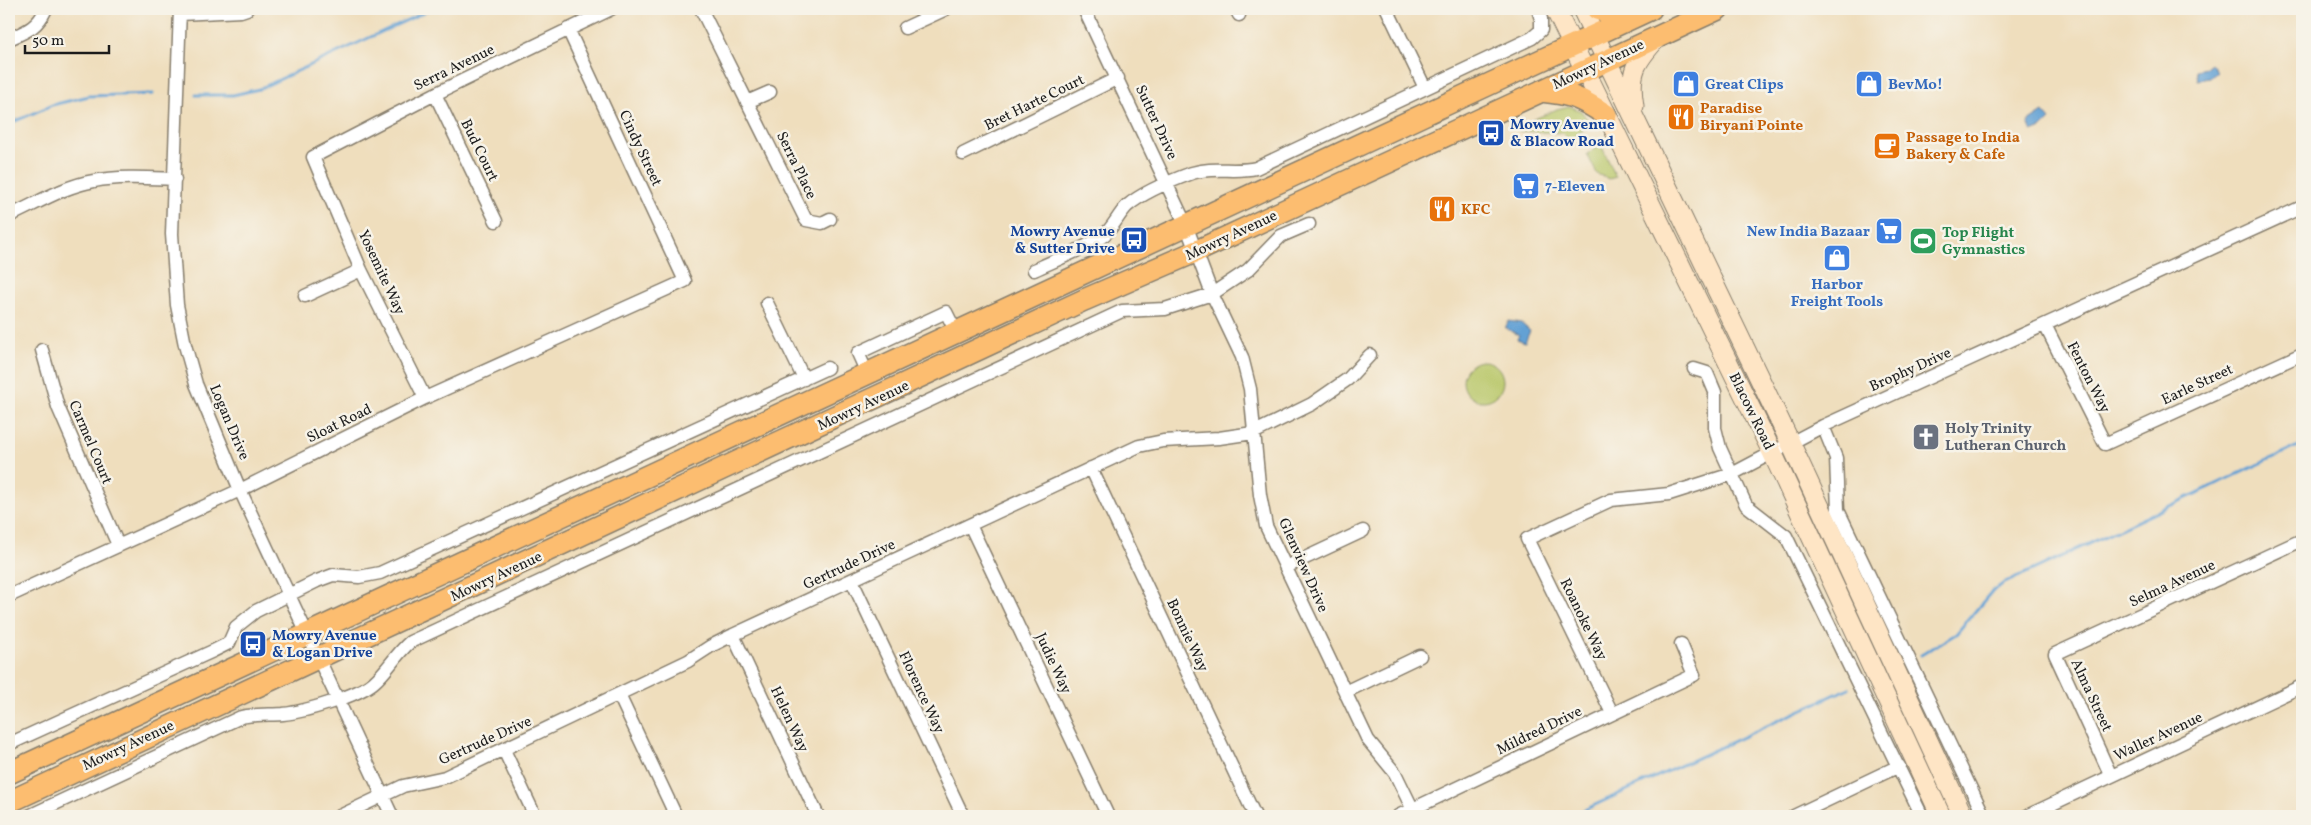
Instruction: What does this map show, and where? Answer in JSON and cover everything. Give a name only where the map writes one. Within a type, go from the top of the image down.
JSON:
[{"type":"main road","name":"Blacow Road","points":[[1555,9],[1772,452],[1941,816]]},
{"type":"main road","name":"Blacow Road","points":[[1582,9],[1790,442],[1963,816]]},
{"type":"main road","points":[[1597,9],[1612,14],[1644,12]]},
{"type":"main road","name":"Mowry Avenue","points":[[9,802],[206,708],[320,658],[1084,300],[1197,251],[1718,9]]},
{"type":"main road","name":"Mowry Avenue","points":[[9,773],[1644,12]]},
{"type":"main road","points":[[1642,133],[1634,106],[1631,87],[1632,77],[1641,56],[1660,36]]},
{"type":"main road","points":[[1540,91],[1564,93],[1583,99],[1606,115]]},
{"type":"street","points":[[9,39],[40,22],[46,9]]},
{"type":"street","points":[[180,11],[242,11],[246,9]]},
{"type":"street","name":"Serra Avenue","points":[[313,157],[435,94],[611,9]]},
{"type":"street","name":"Serra Place","points":[[701,9],[806,220],[822,223],[830,219]]},
{"type":"street","points":[[905,28],[946,9]]},
{"type":"street","name":"Sutter Drive","points":[[1084,9],[1168,184],[1197,251]]},
{"type":"street","points":[[1387,9],[1426,88]]},
{"type":"street","points":[[1034,270],[1102,236],[1134,200],[1168,184],[1193,173],[1215,169],[1243,171],[1256,168],[1532,38],[1541,30],[1541,19],[1538,9]]},
{"type":"street","name":"Logan Drive","points":[[180,11],[173,257],[177,304],[184,345],[196,384],[240,490],[339,698],[392,816]]},
{"type":"street","name":"Cindy Street","points":[[568,29],[685,281]]},
{"type":"street","name":"Bret Harte Court","points":[[963,154],[1118,78]]},
{"type":"street","points":[[747,102],[770,92]]},
{"type":"street","name":"Bud Court","points":[[435,94],[496,221]]},
{"type":"street","name":"Yosemite Way","points":[[313,157],[361,270],[425,398]]},
{"type":"street","points":[[9,216],[71,187],[93,181],[121,178],[174,179]]},
{"type":"street","name":"Brophy Drive","points":[[1527,539],[1611,500],[1668,494],[1732,474],[1790,442],[1824,426],[2302,207]]},
{"type":"street","name":"Mowry Avenue","points":[[29,816],[241,717],[260,714],[284,714],[309,709],[360,691],[374,682],[397,652],[410,642],[1122,311],[1165,309],[1212,294],[1248,270],[1281,236],[1309,224]]},
{"type":"street","name":"Glenview Drive","points":[[1197,251],[1212,294],[1242,357],[1250,389],[1260,495],[1266,526],[1368,740],[1395,773],[1414,813]]},
{"type":"street","points":[[305,296],[361,270]]},
{"type":"street","name":"Sloat Road","points":[[9,596],[240,490],[425,398],[685,281]]},
{"type":"street","points":[[767,303],[804,379]]},
{"type":"street","name":"Fenton Way","points":[[2045,325],[2104,444]]},
{"type":"street","name":"Carmel Court","points":[[42,350],[58,407],[118,545]]},
{"type":"street","name":"Earle Street","points":[[2104,444],[2302,354]]},
{"type":"street","name":"Gertrude Drive","points":[[340,816],[403,786],[445,777],[504,750],[688,661],[733,635],[1139,446],[1163,441],[1219,438],[1253,433],[1312,404],[1348,379],[1370,355]]},
{"type":"street","points":[[9,744],[229,643],[236,627],[256,611],[290,594],[333,575],[359,577],[380,574],[827,368]]},
{"type":"street","name":"Blacow Road","points":[[1694,369],[1707,373],[1715,392],[1715,428],[1720,448],[1746,505],[1786,536],[1922,816]]},
{"type":"street","points":[[1824,426],[1836,458],[1838,510],[1984,816]]},
{"type":"street","name":"Bonnie Way","points":[[1091,468],[1256,816]]},
{"type":"street","name":"Judie Way","points":[[970,525],[1108,816]]},
{"type":"street","points":[[1286,568],[1363,531]]},
{"type":"street","name":"Roanoke Way","points":[[1527,539],[1612,713]]},
{"type":"street","name":"Selma Avenue","points":[[2055,654],[2302,540]]},
{"type":"street","name":"Florence Way","points":[[852,581],[963,816]]},
{"type":"street","name":"Helen Way","points":[[733,635],[818,816]]},
{"type":"street","name":"Mildred Drive","points":[[1398,816],[1414,813],[1612,713],[1694,675],[1680,644]]},
{"type":"street","name":"Alma Street","points":[[2055,654],[2111,776]]},
{"type":"street","points":[[1345,692],[1420,656]]},
{"type":"street","name":"Waller Avenue","points":[[2027,816],[2302,686]]},
{"type":"street","points":[[619,695],[676,816]]},
{"type":"street","points":[[504,750],[535,816]]},
{"type":"street","points":[[1794,816],[1899,766]]},
{"type":"green space","points":[[1569,106],[1581,111],[1591,124],[1570,140],[1562,133],[1519,131],[1517,127],[1557,109]]},
{"type":"green space","points":[[1598,146],[1602,147],[1616,177],[1609,179],[1597,174],[1587,154]]},
{"type":"green space","points":[[1487,361],[1494,364],[1500,370],[1503,381],[1502,389],[1494,398],[1487,401],[1479,401],[1472,398],[1464,389],[1463,377],[1466,370],[1475,362]]},
{"type":"water","points":[[2211,63],[2217,71],[2209,78],[2198,80],[2196,70],[2205,68]]},
{"type":"water","points":[[2043,112],[2050,120],[2042,128],[2032,132],[2028,122]]},
{"type":"water","points":[[1509,321],[1521,323],[1530,331],[1525,342],[1517,339],[1519,335],[1505,328]]},
{"type":"waterway","points":[[196,95],[233,95],[259,89],[431,9]]},
{"type":"waterway","points":[[9,124],[52,105],[89,96],[153,94]]},
{"type":"waterway","points":[[1921,655],[1956,634],[1993,590],[2005,583],[2302,444]]},
{"type":"waterway","points":[[1571,816],[1849,688]]},
{"type":"place","name":"Great Clips","points":[[1686,84]]},
{"type":"place","name":"BevMo!","points":[[1869,84]]},
{"type":"place","name":"Paradise Biryani Pointe","points":[[1681,117]]},
{"type":"place","name":"Mowry Avenue & Blacow Road","points":[[1491,133]]},
{"type":"place","name":"Passage to India Bakery & Cafe","points":[[1887,146]]},
{"type":"place","name":"7-Eleven","points":[[1526,186]]},
{"type":"place","name":"KFC","points":[[1442,209]]},
{"type":"place","name":"New India Bazaar","points":[[1889,231]]},
{"type":"place","name":"Mowry Avenue & Sutter Drive","points":[[1134,240]]},
{"type":"place","name":"Top Flight Gymnastics","points":[[1923,241]]},
{"type":"place","name":"Harbor Freight Tools","points":[[1837,258]]},
{"type":"place","name":"Holy Trinity Lutheran Church","points":[[1926,437]]},
{"type":"place","name":"Mowry Avenue & Logan Drive","points":[[253,644]]}]
